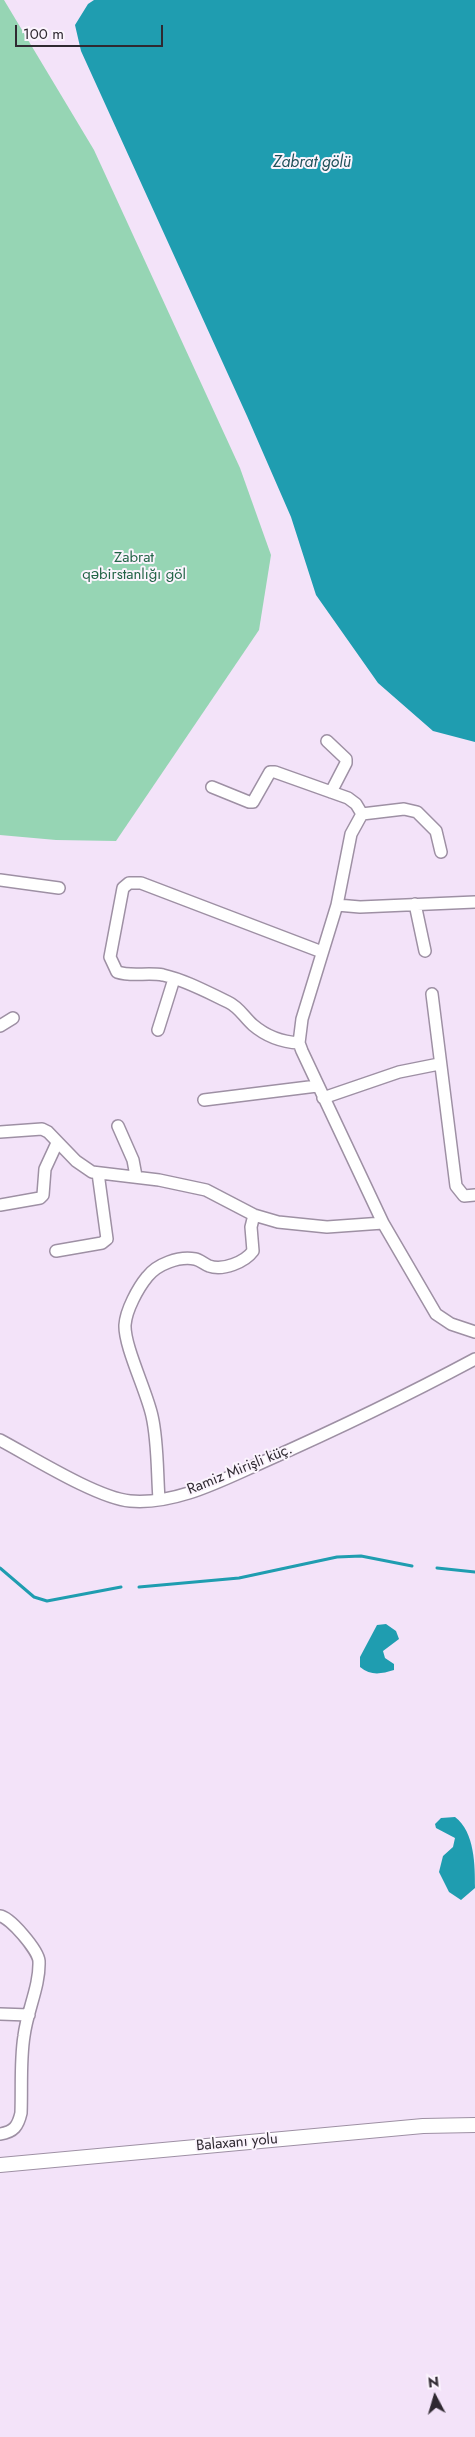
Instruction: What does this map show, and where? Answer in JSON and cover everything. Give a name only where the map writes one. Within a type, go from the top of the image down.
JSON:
[{"type":"main road","name":"Balaxanı yolu","points":[[0,2165],[438,2125],[475,2124]]},
{"type":"street","points":[[327,742],[346,759],[346,763],[331,792]]},
{"type":"street","points":[[212,787],[248,802],[253,802],[270,772],[275,772],[348,798],[356,804],[362,814]]},
{"type":"street","points":[[362,814],[404,809],[417,812],[436,831],[442,852]]},
{"type":"street","points":[[362,814],[351,834],[337,904],[302,1019],[299,1043],[317,1086],[382,1222],[436,1314],[451,1324],[475,1332]]},
{"type":"street","points":[[0,880],[59,888]]},
{"type":"street","points":[[299,1043],[275,1039],[254,1025],[240,1009],[230,1003],[174,979],[162,975],[117,972],[110,957],[123,888],[129,883],[140,883],[322,952]]},
{"type":"street","points":[[337,904],[360,906],[475,902]]},
{"type":"street","points":[[415,904],[425,950]]},
{"type":"street","points":[[158,1030],[174,979]]},
{"type":"street","points":[[432,994],[439,1064],[456,1186],[464,1196],[475,1195]]},
{"type":"street","points":[[0,1026],[13,1018]]},
{"type":"street","points":[[323,1098],[399,1072],[439,1064]]},
{"type":"street","points":[[204,1100],[317,1086]]},
{"type":"street","points":[[118,1126],[133,1160],[136,1176]]},
{"type":"street","points":[[0,1132],[42,1129],[48,1132],[84,1167],[98,1172],[136,1176],[206,1190],[254,1216],[302,1226],[334,1226],[382,1222]]},
{"type":"street","points":[[0,1205],[43,1196],[46,1169],[58,1143]]},
{"type":"street","points":[[56,1251],[102,1243],[107,1239],[98,1172]]},
{"type":"street","points":[[159,1500],[153,1418],[125,1330],[128,1314],[146,1277],[160,1266],[186,1259],[196,1259],[209,1266],[222,1267],[246,1258],[253,1251],[251,1227],[254,1216]]},
{"type":"street","name":"Ramiz Mirişli küç.","points":[[0,1440],[102,1494],[129,1501],[159,1500],[218,1481],[304,1444],[475,1359]]},
{"type":"street","points":[[0,1916],[7,1918],[37,1953],[38,1970],[24,2036],[21,2113],[18,2124],[14,2129],[0,2134]]},
{"type":"street","points":[[0,2014],[29,2015]]},
{"type":"green space","name":"Zabrat qəbirstanlığı göl","points":[[0,0],[4,0],[94,150],[240,468],[271,555],[259,630],[116,841],[56,840],[0,835]]},
{"type":"water","name":"Zabrat gölü","points":[[94,0],[475,0],[475,742],[433,731],[378,683],[316,595],[291,517],[81,51],[75,25],[88,4]]},
{"type":"water","points":[[386,1624],[396,1631],[399,1639],[383,1651],[385,1658],[394,1664],[394,1670],[380,1673],[368,1672],[360,1667],[360,1657],[377,1625]]},
{"type":"water","points":[[455,1817],[467,1831],[475,1870],[475,1888],[461,1900],[449,1892],[439,1872],[443,1856],[453,1847],[455,1838],[436,1828],[435,1824],[441,1818]]},
{"type":"waterway","points":[[139,1587],[239,1578],[337,1557],[361,1556],[412,1566]]},
{"type":"waterway","points":[[0,1568],[34,1597],[47,1601],[121,1587]]},
{"type":"waterway","points":[[437,1568],[475,1572]]}]
